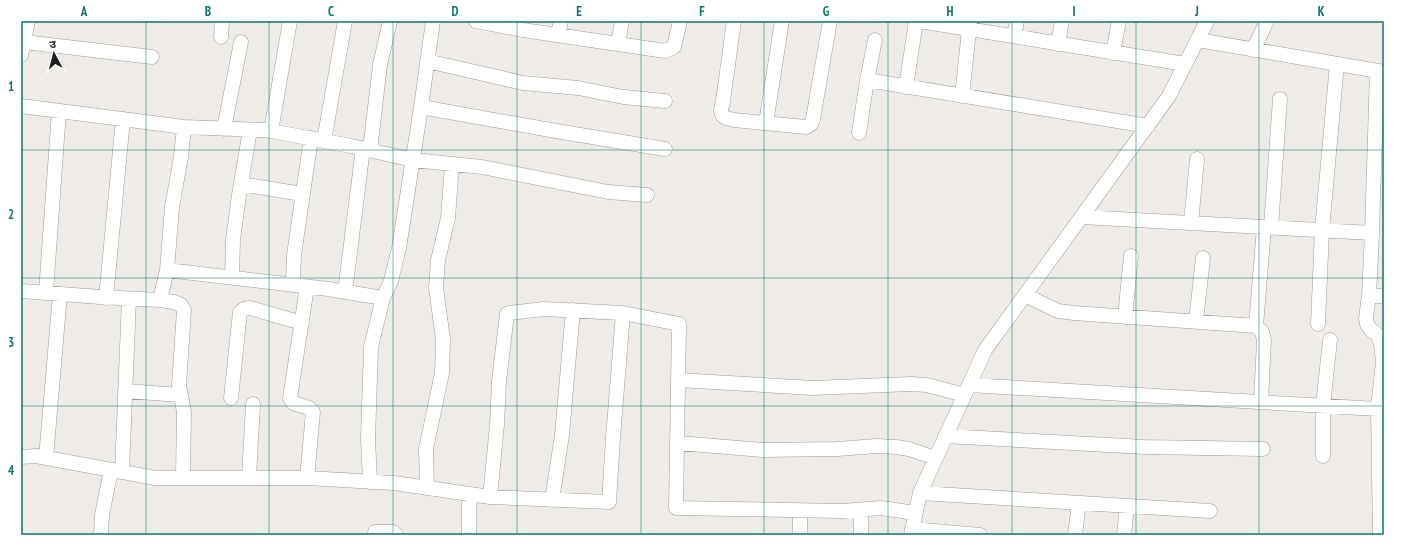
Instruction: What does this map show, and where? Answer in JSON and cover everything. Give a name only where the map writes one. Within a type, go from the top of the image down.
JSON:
[{"type":"street","points":[[28,21],[22,48],[152,57]]},
{"type":"street","points":[[221,37],[222,21]]},
{"type":"street","points":[[271,131],[290,21]]},
{"type":"street","points":[[293,286],[294,255],[302,194],[318,140],[345,21]]},
{"type":"street","points":[[345,292],[380,65],[390,21]]},
{"type":"street","points":[[370,482],[368,439],[371,347],[383,298],[391,281],[399,248],[433,21]]},
{"type":"street","points":[[476,21],[560,28],[618,44],[665,51],[674,47],[680,21]]},
{"type":"street","points":[[618,44],[622,21]]},
{"type":"street","points":[[734,21],[724,101],[721,110],[722,115],[726,118],[806,127],[811,124],[830,21]]},
{"type":"street","points":[[766,123],[782,21]]},
{"type":"street","points":[[906,87],[916,21]]},
{"type":"street","points":[[919,21],[970,25],[1014,36],[1058,44],[1185,64]]},
{"type":"street","points":[[1014,36],[1017,21]]},
{"type":"street","points":[[1058,44],[1062,21]]},
{"type":"street","points":[[1113,53],[1119,21]]},
{"type":"street","points":[[980,535],[911,532],[920,493],[945,436],[985,350],[1169,96],[1207,21]]},
{"type":"street","points":[[1253,50],[1267,21]]},
{"type":"street","points":[[962,96],[970,25]]},
{"type":"street","points":[[859,133],[875,40]]},
{"type":"street","points":[[1198,40],[1380,72],[1369,296],[1366,318],[1367,324],[1371,330],[1378,335],[1381,344],[1383,362],[1378,409],[1381,427],[1382,482],[1380,535]]},
{"type":"street","points":[[224,129],[241,42]]},
{"type":"street","points":[[427,61],[523,83],[578,88],[623,97],[665,101]]},
{"type":"street","points":[[1318,324],[1322,230],[1337,64]]},
{"type":"street","points":[[867,80],[1148,126]]},
{"type":"street","points":[[1256,326],[1268,227],[1280,99]]},
{"type":"street","points":[[21,106],[184,127],[271,131],[367,149],[413,160],[482,167],[608,192],[647,195]]},
{"type":"street","points":[[421,107],[665,149]]},
{"type":"street","points":[[46,292],[59,111]]},
{"type":"street","points":[[106,298],[123,119]]},
{"type":"street","points":[[160,300],[167,270],[172,207],[184,127]]},
{"type":"street","points":[[232,277],[233,240],[250,130]]},
{"type":"street","points":[[1192,223],[1197,159]]},
{"type":"street","points":[[427,488],[426,449],[442,373],[443,339],[437,303],[436,281],[438,260],[448,218],[452,164]]},
{"type":"street","points":[[241,184],[302,194]]},
{"type":"street","points":[[1082,217],[1372,233]]},
{"type":"street","points":[[1125,317],[1132,256]]},
{"type":"street","points":[[1196,321],[1203,258]]},
{"type":"street","points":[[167,270],[232,277],[383,298]]},
{"type":"street","points":[[307,478],[313,412],[309,408],[292,403],[290,398],[308,287]]},
{"type":"street","points":[[21,290],[106,298],[160,300],[174,302],[181,305],[184,310],[179,386],[184,412],[183,478]]},
{"type":"street","points":[[46,458],[60,294]]},
{"type":"street","points":[[1025,295],[1058,311],[1256,326],[1262,332],[1264,340],[1260,402]]},
{"type":"street","points":[[1369,296],[1384,296]]},
{"type":"street","points":[[101,535],[102,514],[116,471],[125,391],[129,299]]},
{"type":"street","points":[[231,398],[240,312],[244,309],[250,308],[302,323]]},
{"type":"street","points":[[490,496],[506,314],[544,309],[573,310],[623,313],[679,324],[676,508],[800,511],[842,511],[881,508],[915,513]]},
{"type":"street","points":[[552,500],[562,435],[573,310]]},
{"type":"street","points":[[21,457],[36,456],[155,478],[307,478],[394,483],[490,496],[609,502],[623,313]]},
{"type":"street","points":[[1323,456],[1323,406],[1330,340]]},
{"type":"street","points":[[678,380],[812,388],[911,384],[967,390],[1260,402],[1378,409]]},
{"type":"street","points":[[125,391],[180,395]]},
{"type":"street","points":[[249,477],[253,404]]},
{"type":"street","points":[[945,436],[1145,447],[1263,449]]},
{"type":"street","points":[[678,443],[763,450],[877,446],[896,447],[909,449],[936,458]]},
{"type":"street","points":[[920,493],[1210,511]]},
{"type":"street","points":[[469,494],[469,535]]},
{"type":"street","points":[[1075,535],[1079,503]]},
{"type":"street","points":[[1124,535],[1127,506]]},
{"type":"street","points":[[861,510],[861,535]]},
{"type":"street","points":[[800,511],[800,535]]},
{"type":"street","points":[[375,532],[393,532],[396,535]]}]
